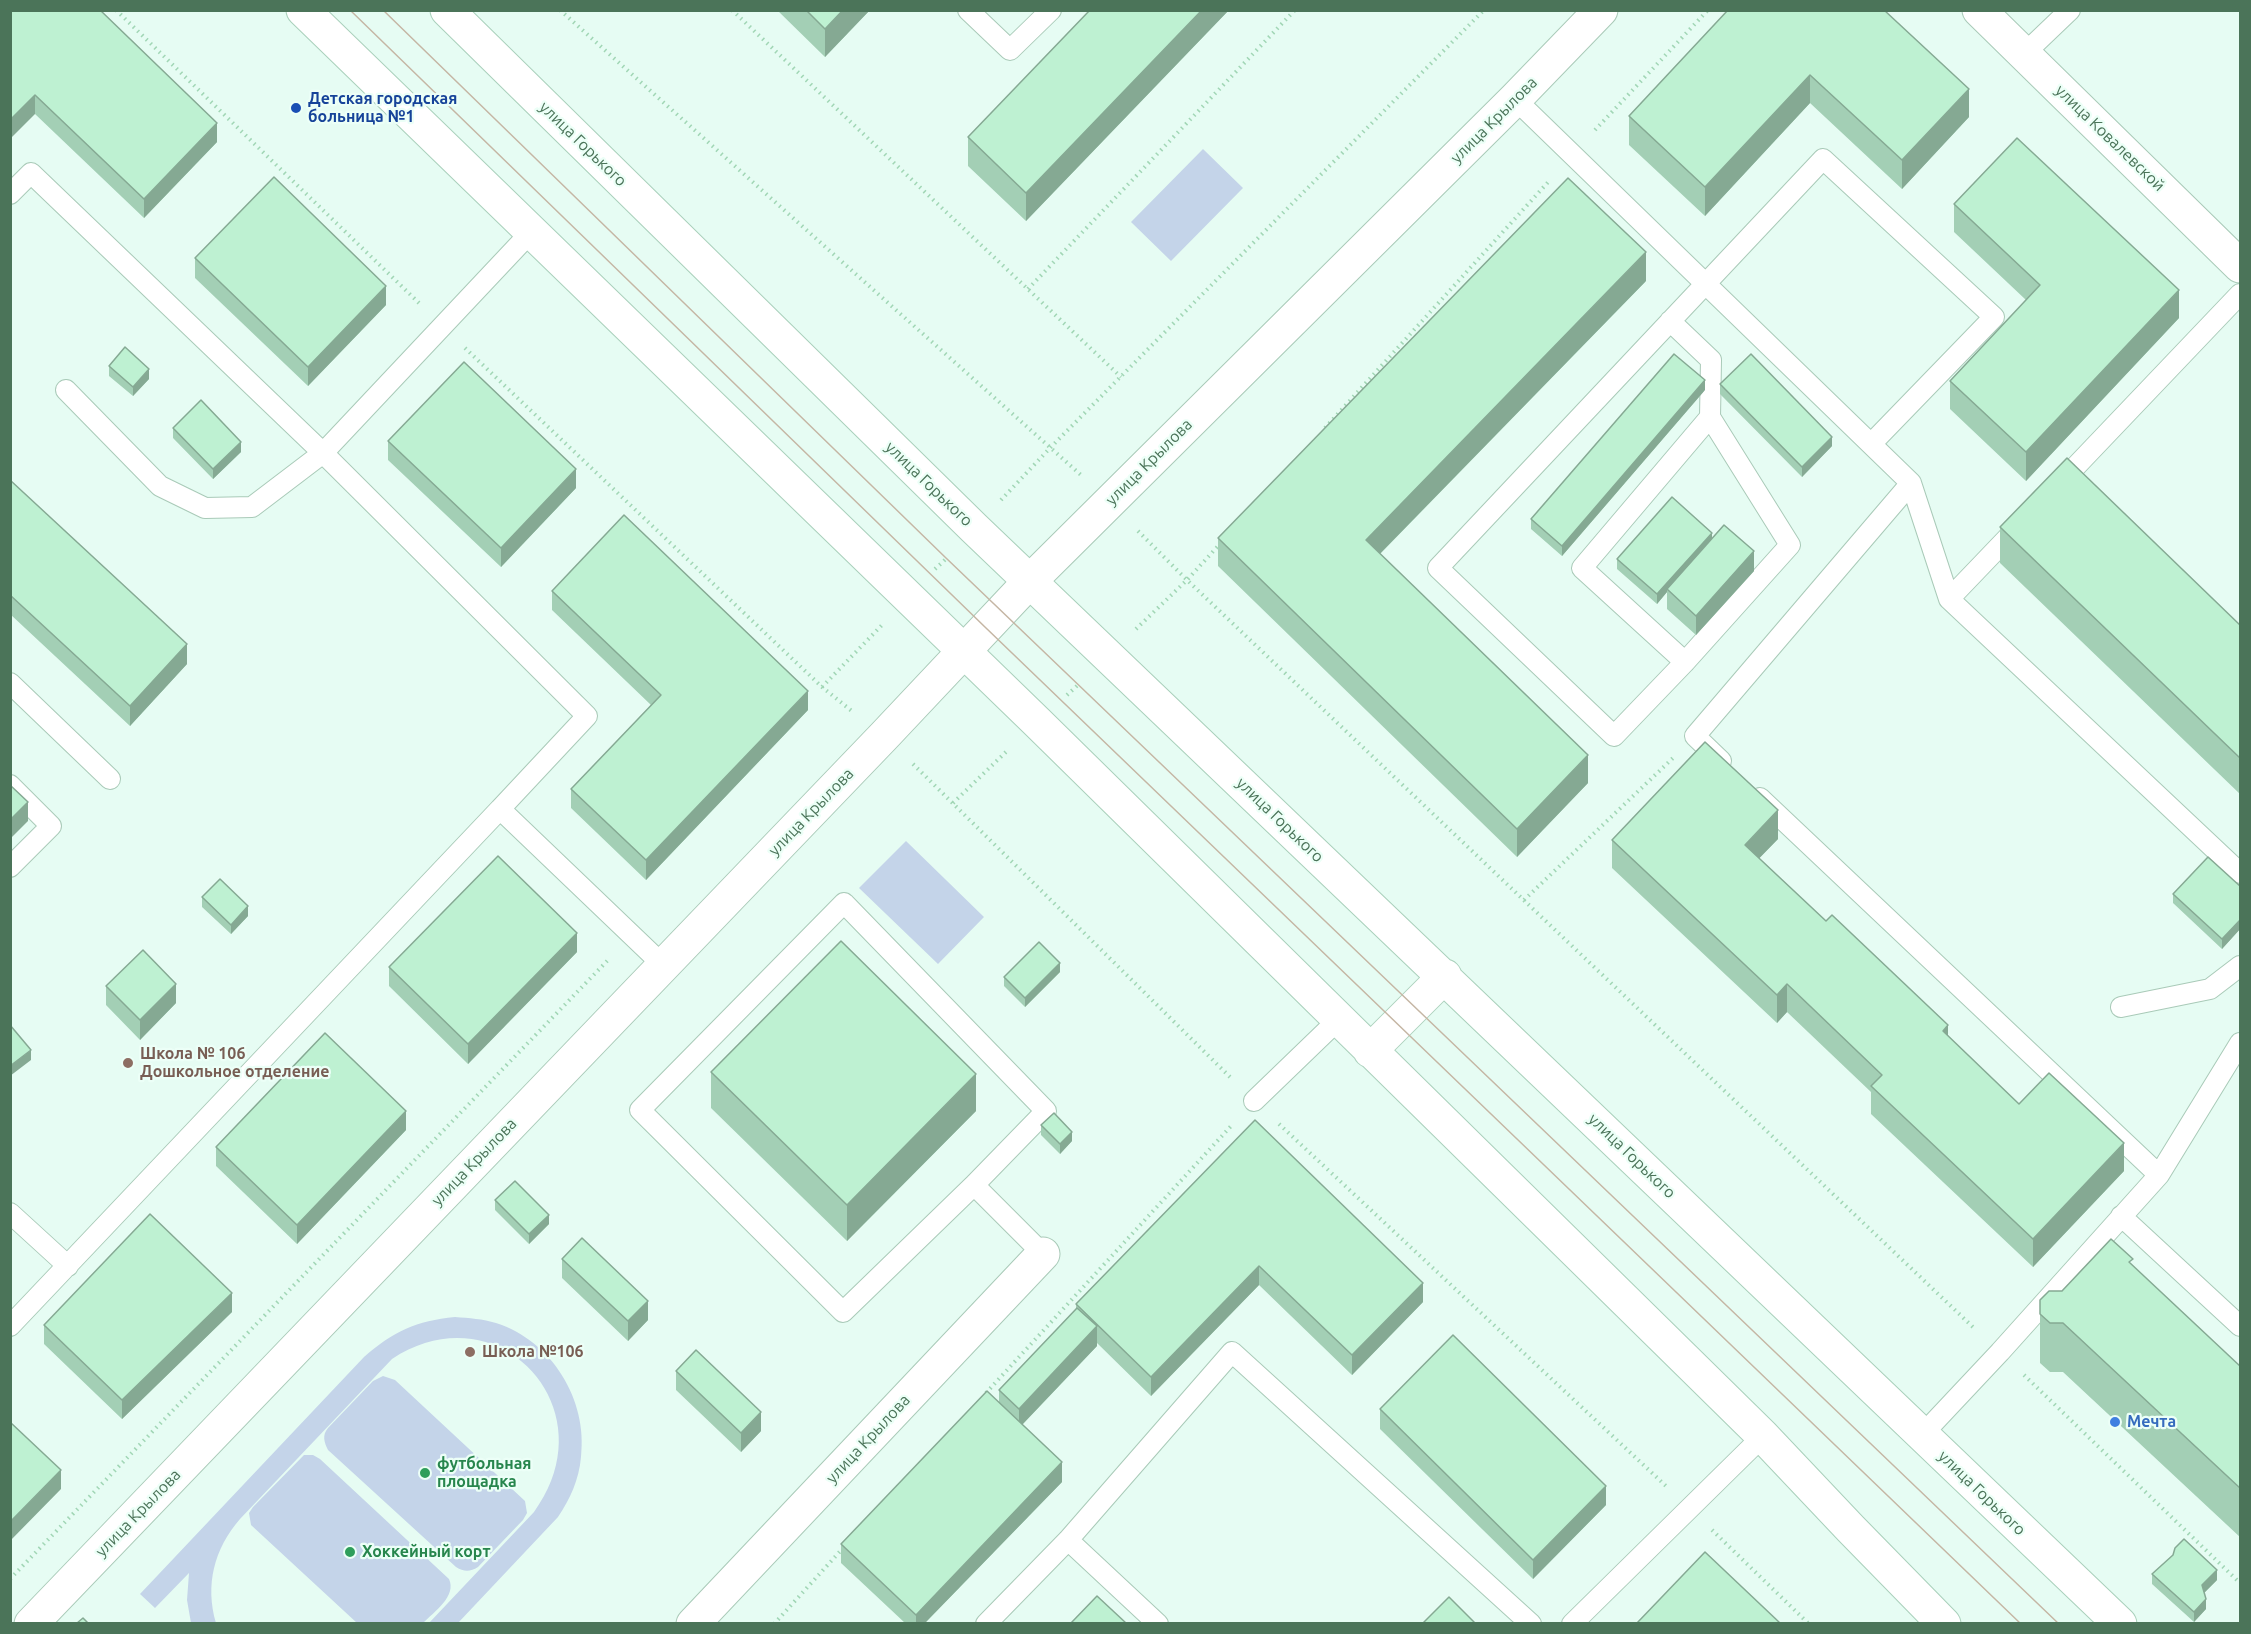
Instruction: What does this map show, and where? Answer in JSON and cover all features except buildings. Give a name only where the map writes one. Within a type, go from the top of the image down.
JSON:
[{"type":"main road","points":[[303,10],[1037,722],[1763,1436],[1944,1623]]},
{"type":"main road","name":"улица Горького","points":[[447,10],[974,528],[2120,1623]]},
{"type":"main road","name":"улица Ковалевской","points":[[1979,10],[2241,266]]},
{"type":"main road","name":"улица Крылова","points":[[31,1623],[884,736],[1030,581],[1515,99],[1591,14]]},
{"type":"main road","points":[[1370,1051],[1445,976]]},
{"type":"main road","name":"улица Крылова","points":[[693,1623],[1043,1254]]},
{"type":"lane","points":[[968,10],[1010,50],[1051,10]]},
{"type":"lane","points":[[2024,54],[2070,10]]},
{"type":"lane","points":[[1515,99],[1911,483],[1949,599],[2241,873]]},
{"type":"lane","points":[[1670,321],[1711,360],[1710,417],[1790,545],[1685,662],[1614,736],[1438,568],[1705,283],[1823,159],[1994,317],[1871,444]]},
{"type":"lane","points":[[10,194],[31,173],[323,453],[587,716],[10,1326]]},
{"type":"lane","points":[[66,390],[159,486],[205,508],[252,507],[323,453],[531,232]]},
{"type":"lane","points":[[2046,497],[2241,294]]},
{"type":"lane","points":[[1685,662],[1582,568],[1710,417]]},
{"type":"lane","points":[[1911,483],[1695,736],[2159,1175]]},
{"type":"lane","points":[[1949,599],[2030,514]]},
{"type":"lane","points":[[10,683],[110,779]]},
{"type":"lane","points":[[10,785],[51,826],[10,867]]},
{"type":"lane","points":[[500,809],[663,965]]},
{"type":"lane","points":[[844,903],[1046,1111],[974,1185],[843,1312],[640,1110],[844,903]]},
{"type":"lane","points":[[2121,1007],[2210,989],[2241,966]]},
{"type":"lane","points":[[1254,1101],[1338,1020]]},
{"type":"lane","points":[[1922,1435],[2159,1175],[2241,1043]]},
{"type":"lane","points":[[974,1185],[1043,1254]]},
{"type":"lane","points":[[10,1213],[68,1266]]},
{"type":"lane","points":[[2121,1216],[2241,1326]]},
{"type":"lane","points":[[986,1623],[1068,1540],[1232,1352],[1531,1623]]},
{"type":"lane","points":[[1572,1623],[1763,1436]]},
{"type":"lane","points":[[1068,1540],[1158,1623]]},
{"type":"path","points":[[116,10],[822,687],[884,736],[1254,1101],[1689,1507],[1809,1623]]},
{"type":"path","points":[[560,10],[1109,501],[1187,580],[2241,1583]]},
{"type":"path","points":[[732,10],[1121,376]]},
{"type":"path","points":[[1028,289],[1295,10]]},
{"type":"path","points":[[822,687],[1051,447],[1484,10]]},
{"type":"path","points":[[1324,429],[1708,10]]},
{"type":"path","points":[[953,803],[1187,580],[1219,545]]},
{"type":"path","points":[[843,718],[851,710]]},
{"type":"path","points":[[1524,900],[1695,736]]},
{"type":"path","points":[[10,1579],[632,936]]},
{"type":"path","points":[[982,1397],[1254,1101]]},
{"type":"path","points":[[774,1623],[846,1545]]},
{"type":"shaded area","points":[[1203,149],[1243,188],[1171,261],[1131,222]]},
{"type":"shaded area","points":[[906,841],[984,917],[938,964],[859,888]]},
{"type":"shaded area","points":[[455,1317],[496,1323],[516,1332],[549,1358],[562,1375],[572,1394],[579,1415],[582,1436],[580,1465],[576,1481],[558,1517],[458,1623],[429,1623],[534,1512],[554,1473],[559,1435],[550,1400],[531,1371],[504,1349],[470,1339],[432,1341],[392,1359],[240,1519],[224,1543],[214,1568],[211,1595],[216,1623],[191,1623],[187,1600],[189,1573],[155,1608],[140,1594],[364,1357],[385,1340],[406,1329],[429,1321]]},
{"type":"shaded area","name":"футбольная площадка","points":[[383,1376],[395,1380],[525,1501],[527,1513],[523,1520],[475,1569],[467,1571],[456,1567],[328,1450],[325,1444],[325,1433],[328,1428],[373,1381]]},
{"type":"shaded area","name":"Хоккейный корт","points":[[304,1455],[313,1455],[320,1459],[449,1579],[450,1592],[438,1609],[423,1623],[357,1623],[251,1525],[249,1513],[253,1507]]},
{"type":"tram line","points":[[350,10],[986,628],[2021,1624]]},
{"type":"tram line","points":[[383,10],[946,558],[2059,1624]]},
{"type":"place","name":"Детская городская больница №1","points":[[296,108]]},
{"type":"place","name":"Школа № 106 Дошкольное отделение","points":[[128,1063]]},
{"type":"place","name":"Школа №106","points":[[470,1352]]},
{"type":"place","name":"Мечта","points":[[2115,1422]]},
{"type":"place","name":"футбольная площадка","points":[[425,1473]]},
{"type":"place","name":"Хоккейный корт","points":[[350,1552]]}]
